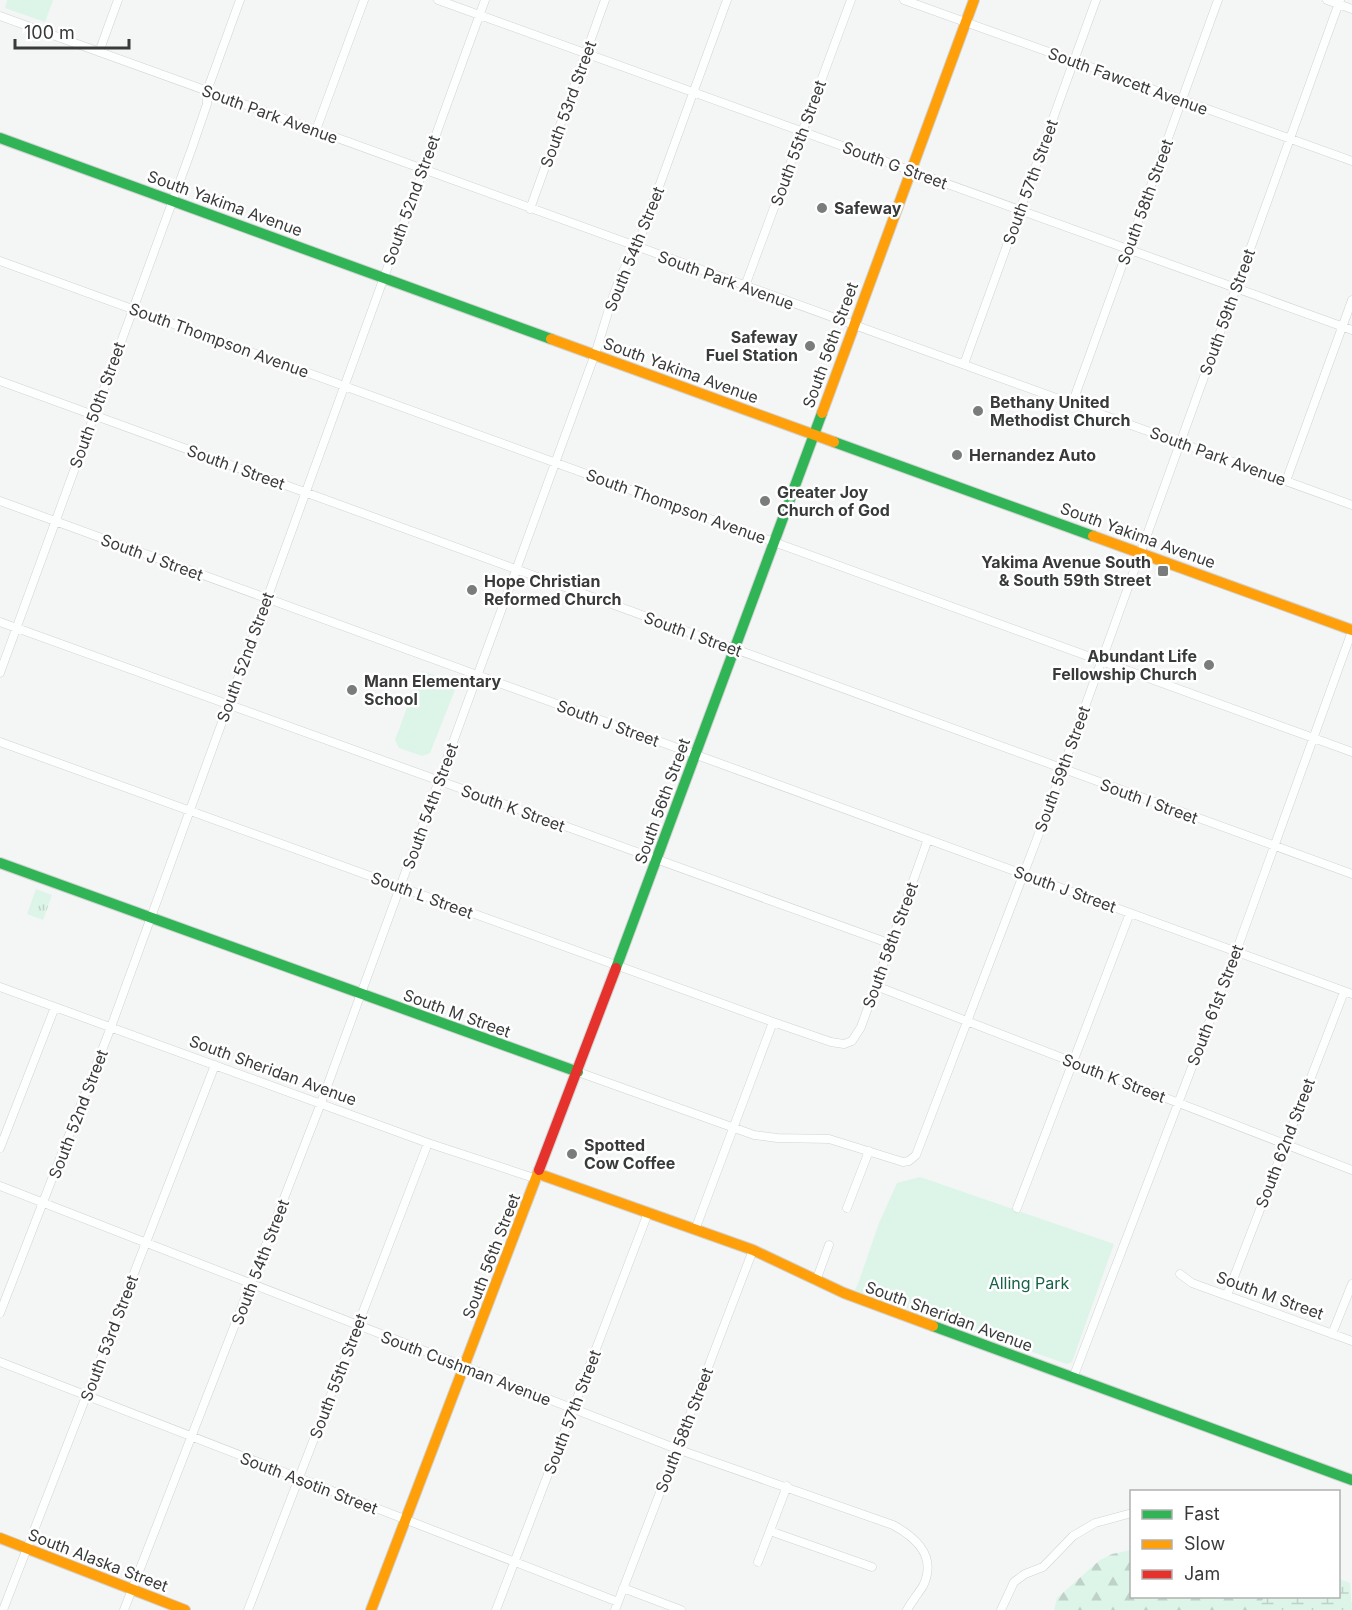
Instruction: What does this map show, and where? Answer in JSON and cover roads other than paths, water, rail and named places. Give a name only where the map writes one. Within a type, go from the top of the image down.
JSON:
[{"type":"main road","name":"South 56th Street","points":[[371,1610],[578,1072],[974,0]]},
{"type":"main road","name":"South Yakima Avenue","points":[[0,138],[1352,630]]},
{"type":"main road","name":"South M Street","points":[[0,863],[578,1072]]},
{"type":"main road","name":"South Sheridan Avenue","points":[[538,1177],[753,1250],[854,1297],[1352,1480]]},
{"type":"main road","name":"South Alaska Street","points":[[0,1538],[185,1610]]},
{"type":"street","points":[[99,52],[118,0]]},
{"type":"street","name":"South 50th Street","points":[[0,673],[207,104],[207,91],[240,0]]},
{"type":"street","points":[[316,130],[364,0]]},
{"type":"street","name":"South G Street","points":[[438,0],[1352,330]]},
{"type":"street","name":"South 52nd Street","points":[[0,1312],[111,1028],[484,0]]},
{"type":"street","name":"South 53rd Street","points":[[530,209],[605,0]]},
{"type":"street","name":"South 54th Street","points":[[124,1610],[362,994],[613,300],[630,257],[637,247],[727,0]]},
{"type":"street","name":"South 55th Street","points":[[745,286],[851,0]]},
{"type":"street","name":"South Fawcett Avenue","points":[[904,0],[1352,161]]},
{"type":"street","name":"South 57th Street","points":[[964,364],[1096,0]]},
{"type":"street","name":"South 58th Street","points":[[1072,404],[1218,0]]},
{"type":"street","points":[[1328,0],[1339,2],[1352,9]]},
{"type":"street","name":"South 59th Street","points":[[909,1161],[919,1148],[1023,875],[1339,2]]},
{"type":"street","name":"South Park Avenue","points":[[0,16],[1352,505]]},
{"type":"street","name":"South Thompson Avenue","points":[[0,261],[1352,752]]},
{"type":"street","points":[[1286,481],[1352,300]]},
{"type":"street","name":"South I Street","points":[[0,381],[1352,874]]},
{"type":"street","name":"South J Street","points":[[0,501],[1348,993]]},
{"type":"street","name":"South K Street","points":[[0,622],[891,944]]},
{"type":"street","name":"South 61st Street","points":[[1073,1378],[1236,952],[1352,630]]},
{"type":"street","name":"South L Street","points":[[0,742],[773,1022],[831,1042],[844,1044]]},
{"type":"street","name":"South 58th Street","points":[[844,1044],[852,1041],[859,1032],[928,839]]},
{"type":"street","points":[[1017,1208],[1130,913]]},
{"type":"street","name":"South Sheridan Avenue","points":[[0,987],[428,1143],[538,1177]]},
{"type":"street","name":"South K Street","points":[[876,987],[1352,1170]]},
{"type":"street","name":"South 62nd Street","points":[[1227,1294],[1348,993]]},
{"type":"street","points":[[0,1148],[55,1007]]},
{"type":"street","points":[[695,1230],[773,1022]]},
{"type":"street","name":"South 53rd Street","points":[[3,1610],[216,1065]]},
{"type":"street","name":"South M Street","points":[[578,1072],[734,1129],[769,1138],[829,1138],[897,1160],[909,1161]]},
{"type":"street","name":"South 55th Street","points":[[248,1610],[428,1143]]},
{"type":"street","points":[[847,1208],[869,1151]]},
{"type":"street","name":"South Cushman Avenue","points":[[0,1186],[677,1449],[787,1486],[893,1526],[917,1541],[926,1555],[927,1568],[924,1583],[908,1610]]},
{"type":"street","name":"South 57th Street","points":[[496,1610],[648,1213]]},
{"type":"street","points":[[816,1281],[829,1245]]},
{"type":"street","name":"South 58th Street","points":[[616,1606],[753,1250]]},
{"type":"street","name":"South M Street","points":[[1180,1274],[1188,1281],[1352,1341]]},
{"type":"street","points":[[1332,1334],[1352,1284]]},
{"type":"street","name":"South Asotin Street","points":[[0,1362],[514,1562],[616,1606]]},
{"type":"street","points":[[758,1562],[787,1486]]},
{"type":"street","points":[[1001,1610],[1010,1587],[1020,1577],[1043,1567],[1065,1543],[1082,1530],[1107,1518],[1130,1513]]},
{"type":"street","points":[[770,1531],[872,1567]]},
{"type":"street","points":[[623,1588],[681,1610]]},
{"type":"place","name":"Safeway","points":[[822,208]]},
{"type":"place","name":"Safeway Fuel Station","points":[[810,346]]},
{"type":"place","name":"Bethany United Methodist Church","points":[[978,411]]},
{"type":"place","name":"Hernandez Auto","points":[[957,455]]},
{"type":"place","name":"Greater Joy Church of God","points":[[765,501]]},
{"type":"place","name":"Yakima Avenue South & South 59th Street","points":[[1163,571]]},
{"type":"place","name":"Hope Christian Reformed Church","points":[[472,590]]},
{"type":"place","name":"Abundant Life Fellowship Church","points":[[1209,665]]},
{"type":"place","name":"Mann Elementary School","points":[[352,690]]},
{"type":"place","name":"Spotted Cow Coffee","points":[[572,1154]]},
{"type":"park label","name":"Alling Park","points":[[1029,1283]]}]
